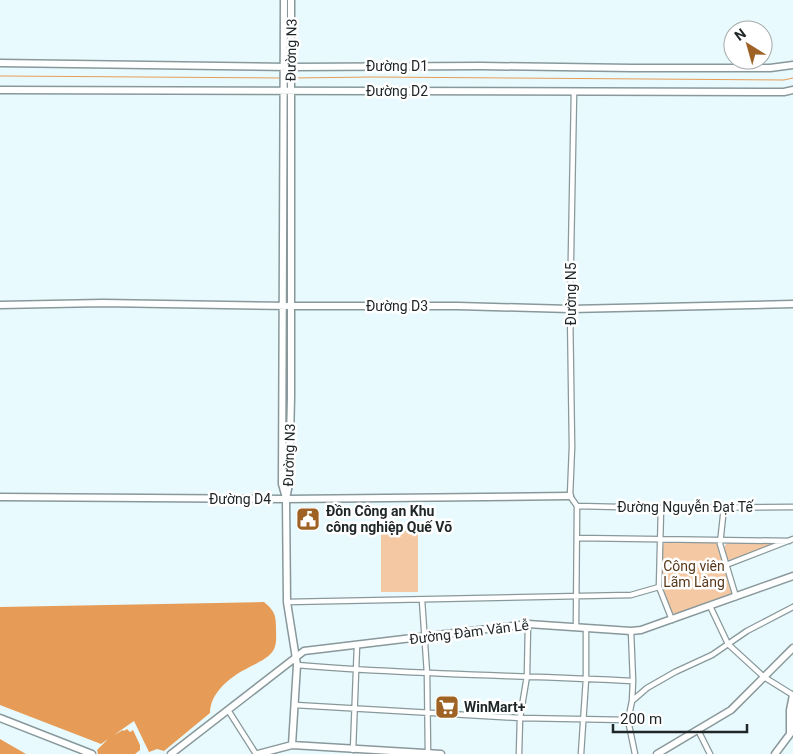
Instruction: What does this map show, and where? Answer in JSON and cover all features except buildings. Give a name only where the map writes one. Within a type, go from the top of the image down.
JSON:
[{"type":"street","name":"Đường N3","points":[[284,0],[291,306],[290,484],[286,500]]},
{"type":"street","name":"Đường N3","points":[[287,68],[291,0]]},
{"type":"street","name":"Đường D1","points":[[0,63],[287,68],[481,66],[770,68],[793,65]]},
{"type":"street","name":"Đường N3","points":[[286,500],[282,484],[283,198],[287,89]]},
{"type":"street","name":"Đường D2","points":[[0,90],[287,89],[574,92],[784,92],[793,90]]},
{"type":"street","name":"Đường N5","points":[[570,496],[572,437],[570,309],[574,92]]},
{"type":"street","points":[[283,198],[290,199]]},
{"type":"street","name":"Đường D3","points":[[0,305],[104,303],[570,309],[793,304]]},
{"type":"street","points":[[570,496],[577,506],[576,627]]},
{"type":"street","name":"Đường D4","points":[[0,497],[286,500],[570,496]]},
{"type":"street","points":[[286,500],[287,602],[297,665],[292,745]]},
{"type":"street","name":"Đường Nguyễn Đạt Tế","points":[[577,506],[661,508],[793,507]]},
{"type":"street","points":[[724,507],[720,544],[736,597]]},
{"type":"street","points":[[661,508],[660,587],[672,620]]},
{"type":"street","points":[[577,538],[791,540]]},
{"type":"street","points":[[726,565],[791,540]]},
{"type":"street","name":"Đường Đàm Văn Lễ","points":[[171,754],[304,651],[528,624],[631,631],[641,630],[793,576]]},
{"type":"street","points":[[287,602],[631,595],[660,587]]},
{"type":"street","points":[[422,600],[427,673],[428,754]]},
{"type":"street","points":[[710,606],[728,644],[764,677],[793,695],[790,710],[790,734],[775,754]]},
{"type":"street","points":[[632,700],[647,688],[675,672],[712,655],[746,631],[793,607]]},
{"type":"street","points":[[519,754],[520,718],[527,676],[528,624]]},
{"type":"street","points":[[581,754],[586,679],[586,628]]},
{"type":"street","points":[[631,631],[633,681],[628,720],[635,754]]},
{"type":"street","points":[[354,752],[357,645]]},
{"type":"street","points":[[657,754],[731,710],[793,648]]},
{"type":"street","points":[[297,665],[356,670],[633,681]]},
{"type":"street","points":[[295,705],[520,718],[628,720]]},
{"type":"street","points":[[228,710],[257,754],[292,745],[354,752],[442,754]]},
{"type":"street","points":[[0,718],[92,754]]},
{"type":"street","points":[[698,730],[710,754]]},
{"type":"green space","points":[[381,531],[418,531],[418,592],[381,592]]},
{"type":"green space","name":"Công viên Lãm Làng","points":[[666,541],[716,542],[733,589],[732,594],[678,614],[672,613],[662,586],[662,547]]},
{"type":"green space","points":[[731,542],[769,543],[770,546],[730,560],[727,559],[723,549],[726,544]]},
{"type":"shaded area","points":[[264,602],[273,611],[276,621],[276,642],[272,652],[266,658],[240,672],[222,686],[213,699],[210,713],[164,751],[157,749],[149,752],[134,721],[114,735],[123,730],[127,729],[130,732],[133,730],[140,745],[140,750],[135,754],[98,754],[97,750],[108,739],[101,744],[0,705],[0,607]]},
{"type":"shaded area","points":[[0,739],[26,754],[0,754]]},
{"type":"waterway","points":[[0,76],[282,78]]},
{"type":"waterway","points":[[293,78],[784,80],[793,78]]},
{"type":"place","name":"Đồn Công an Khu công nghiệp Quế Võ","points":[[308,519]]},
{"type":"place","name":"WinMart+","points":[[447,707]]}]
